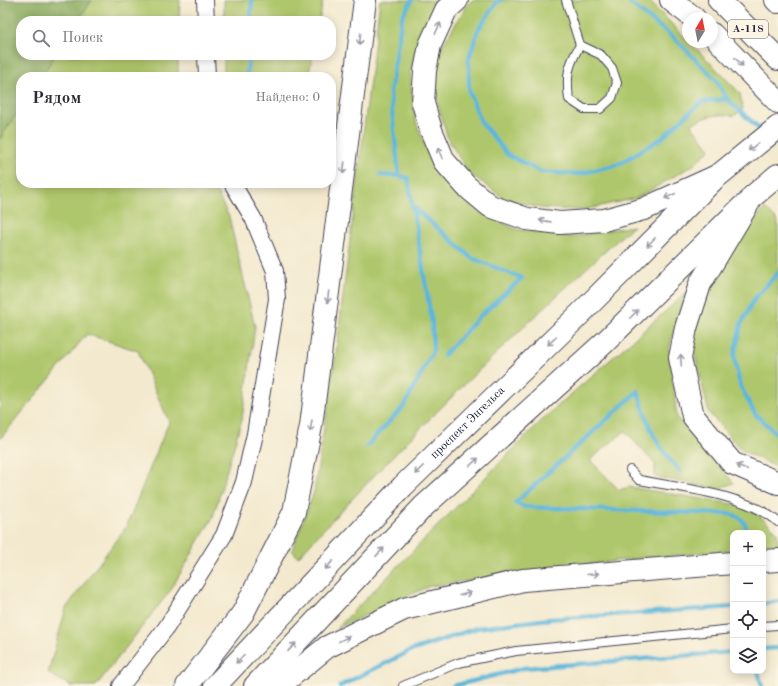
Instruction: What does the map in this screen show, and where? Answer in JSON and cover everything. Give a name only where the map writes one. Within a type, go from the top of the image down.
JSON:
[{"type":"main road","points":[[187,686],[243,613],[294,512],[312,426],[365,0]]},
{"type":"main road","points":[[457,0],[446,10],[430,45],[425,71],[423,103],[431,130],[444,161],[466,186],[490,206],[527,219],[553,222],[604,220],[644,209],[723,171],[778,127]]},
{"type":"main road","points":[[670,0],[687,12]]},
{"type":"main road","points":[[676,0],[689,12]]},
{"type":"main road","name":"А-118","points":[[719,0],[778,59]]},
{"type":"main road","points":[[718,40],[778,102]]},
{"type":"main road","name":"проспект Энгельса","points":[[215,686],[403,486],[586,308],[723,171]]},
{"type":"main road","points":[[255,686],[423,507],[606,341],[752,197],[775,178]]},
{"type":"main road","points":[[752,197],[700,284],[686,328],[680,358],[693,416],[732,463],[778,483]]},
{"type":"main road","points":[[766,561],[778,560]]},
{"type":"main road","points":[[279,686],[327,647],[404,609],[523,580],[730,563]]},
{"type":"street","points":[[205,0],[206,16]]},
{"type":"street","points":[[206,60],[207,72]]},
{"type":"street","points":[[121,686],[166,628],[224,535],[244,482],[255,434],[277,299],[275,271],[253,218],[235,188]]},
{"type":"lane","points":[[566,0],[580,46],[570,63],[567,84],[569,99],[584,109],[600,109],[612,98],[617,83],[612,68],[600,55],[580,46]]},
{"type":"lane","points":[[630,470],[639,480],[739,501],[772,517],[778,522]]},
{"type":"lane","points":[[766,626],[778,625]]},
{"type":"lane","points":[[403,686],[458,664],[516,651],[730,629]]},
{"type":"green space","points":[[0,0],[92,0],[81,16],[16,16],[16,60],[52,60],[44,72],[16,72],[16,115],[0,139]]},
{"type":"green space","points":[[92,0],[180,0],[179,16],[81,16]]},
{"type":"green space","points":[[224,0],[323,0],[320,16],[224,16]]},
{"type":"green space","points":[[380,0],[440,0],[420,37],[410,73],[415,119],[434,169],[471,206],[515,229],[572,237],[633,226],[461,387],[298,557],[292,550],[314,492],[336,352]]},
{"type":"green space","points":[[472,0],[648,0],[682,34],[682,48],[695,48],[740,93],[743,109],[734,116],[712,116],[691,124],[710,149],[695,164],[637,198],[582,210],[541,208],[505,199],[468,172],[448,139],[436,98],[437,54]]},
{"type":"green space","points":[[52,60],[178,60],[178,72],[44,72]]},
{"type":"green space","points":[[224,60],[312,60],[309,72],[224,72]]},
{"type":"green space","points":[[16,115],[16,188],[214,188],[229,217],[255,327],[242,419],[213,517],[170,591],[96,686],[71,686],[48,673],[66,608],[126,527],[169,422],[138,351],[87,334],[0,439],[0,139]]},
{"type":"green space","points":[[765,208],[778,221],[778,468],[741,450],[709,413],[694,351],[697,308],[724,256]]},
{"type":"green space","points":[[685,294],[669,349],[677,418],[734,483],[716,489],[655,477],[655,464],[625,431],[590,460],[619,490],[629,487],[739,505],[761,517],[777,532],[778,546],[766,547],[766,530],[730,530],[730,550],[615,561],[430,586],[337,628],[544,418]]},
{"type":"waterway","points":[[250,16],[252,0]]},
{"type":"waterway","points":[[367,446],[404,406],[433,351],[432,323],[408,178],[399,176],[390,93],[402,17],[412,0]]},
{"type":"waterway","points":[[501,0],[497,2],[478,30],[469,58],[469,91],[481,122],[508,155],[541,172],[579,174],[619,164],[662,138],[701,102],[727,99]]},
{"type":"waterway","points":[[626,0],[674,38],[716,80],[727,99],[763,132]]},
{"type":"waterway","points":[[247,72],[248,60]]},
{"type":"waterway","points":[[380,175],[399,176]]},
{"type":"waterway","points":[[412,206],[472,258],[522,278],[481,315],[444,355]]},
{"type":"waterway","points":[[778,273],[755,298],[741,324],[734,357],[740,385],[755,414],[778,435]]},
{"type":"waterway","points":[[680,471],[664,452],[653,434],[645,415],[638,391],[515,503],[525,507],[730,514],[742,520],[746,530]]},
{"type":"waterway","points":[[766,603],[778,601]]},
{"type":"waterway","points":[[340,686],[410,651],[477,628],[550,619],[730,607]]},
{"type":"waterway","points":[[766,649],[778,648]]},
{"type":"waterway","points":[[453,686],[524,668],[730,652]]},
{"type":"waterway","points":[[759,674],[762,686]]}]
